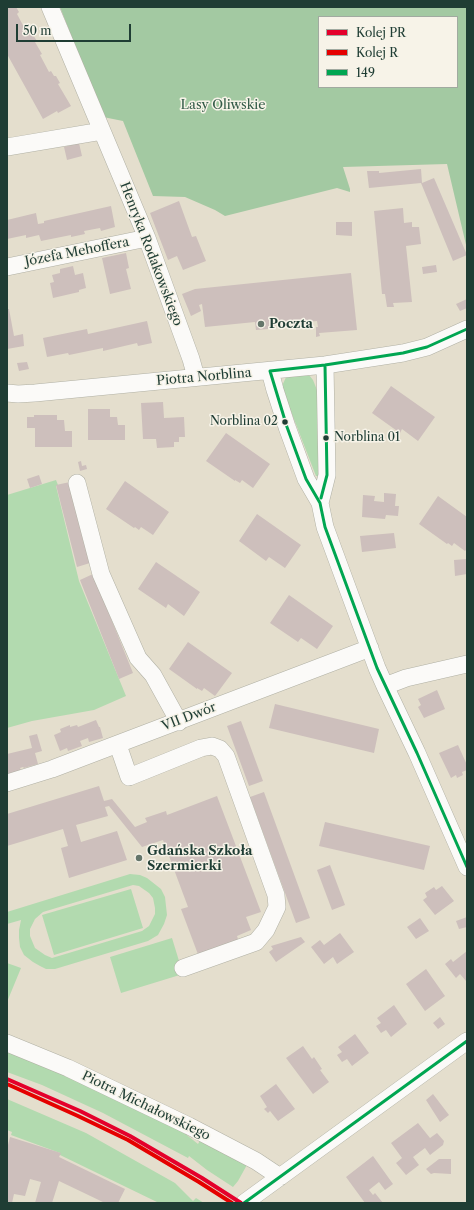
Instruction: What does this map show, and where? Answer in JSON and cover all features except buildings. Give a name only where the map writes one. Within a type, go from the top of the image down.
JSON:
[{"type":"street","name":"Henryka Rodakowskiego","points":[[50,7],[147,238],[191,359],[196,377]]},
{"type":"street","points":[[7,147],[102,131]]},
{"type":"street","name":"Józefa Mehoffera","points":[[7,267],[147,238]]},
{"type":"street","name":"Piotra Norblina","points":[[7,393],[36,393],[325,365],[409,352],[427,347],[467,329]]},
{"type":"street","points":[[320,503],[327,474],[325,365]]},
{"type":"street","points":[[270,371],[282,412],[306,479],[320,503],[325,527],[385,686],[463,845],[467,867]]},
{"type":"street","points":[[77,483],[101,574],[138,658],[153,675],[179,722]]},
{"type":"street","name":"VII Dwór","points":[[7,783],[52,769],[118,745],[370,648]]},
{"type":"street","points":[[385,686],[406,678],[467,664]]},
{"type":"street","points":[[118,745],[129,777],[201,748],[212,746],[220,749],[226,756],[276,895],[277,907],[266,930],[256,942],[183,968]]},
{"type":"street","points":[[244,1203],[467,1041]]},
{"type":"street","name":"Piotra Michałowskiego","points":[[7,1043],[68,1068],[182,1122],[256,1161],[280,1177]]},
{"type":"green space","name":"Lasy Oliwskie","points":[[60,7],[467,7],[467,249],[447,164],[343,167],[350,192],[337,188],[225,216],[185,197],[153,196],[123,121],[103,117]]},
{"type":"green space","points":[[287,375],[309,375],[313,380],[317,390],[319,476],[316,476],[282,386]]},
{"type":"green space","points":[[56,480],[58,485],[56,486],[79,581],[126,696],[94,710],[32,721],[7,728],[7,495]]},
{"type":"green space","points":[[130,874],[140,875],[147,878],[161,889],[165,897],[167,915],[158,935],[148,941],[55,969],[46,969],[24,955],[20,947],[19,938],[21,920],[7,924],[7,912]],"holes":[[[133,885],[139,886],[153,898],[155,908],[155,914],[149,926],[142,931],[52,958],[35,948],[30,936],[30,929],[35,919],[43,912]]]},
{"type":"green space","points":[[131,889],[143,928],[54,955],[42,915]]},
{"type":"green space","points":[[172,938],[183,974],[121,993],[110,957]]},
{"type":"green space","points":[[7,963],[21,968],[7,1002]]},
{"type":"green space","points":[[7,1048],[173,1124],[198,1144],[202,1137],[248,1163],[233,1187],[189,1156],[188,1158],[103,1113],[42,1085],[7,1072]]},
{"type":"green space","points":[[7,1099],[86,1133],[175,1183],[193,1201],[196,1198],[204,1203],[159,1203],[60,1155],[60,1153],[11,1135],[12,1132],[7,1130]]},
{"type":"rail line","name":"PR","points":[[7,1079],[80,1111],[130,1136],[202,1178],[241,1203]]},
{"type":"rail line","name":"R","points":[[7,1084],[128,1140],[232,1203]]},
{"type":"transit line","name":"149","points":[[467,329],[427,347],[403,353],[325,365],[270,371],[287,427],[306,479],[320,503],[325,527],[377,668],[417,753],[467,867]]},
{"type":"transit line","name":"149","points":[[321,498],[327,475],[325,365]]},
{"type":"transit line","name":"149","points":[[244,1203],[467,1041]]},
{"type":"place","name":"Poczta","points":[[261,324]]},
{"type":"place","name":"Norblina 02","points":[[285,422]]},
{"type":"place","name":"Norblina 01","points":[[326,438]]},
{"type":"place","name":"Gdańska Szkoła Szermierki","points":[[139,858]]}]
